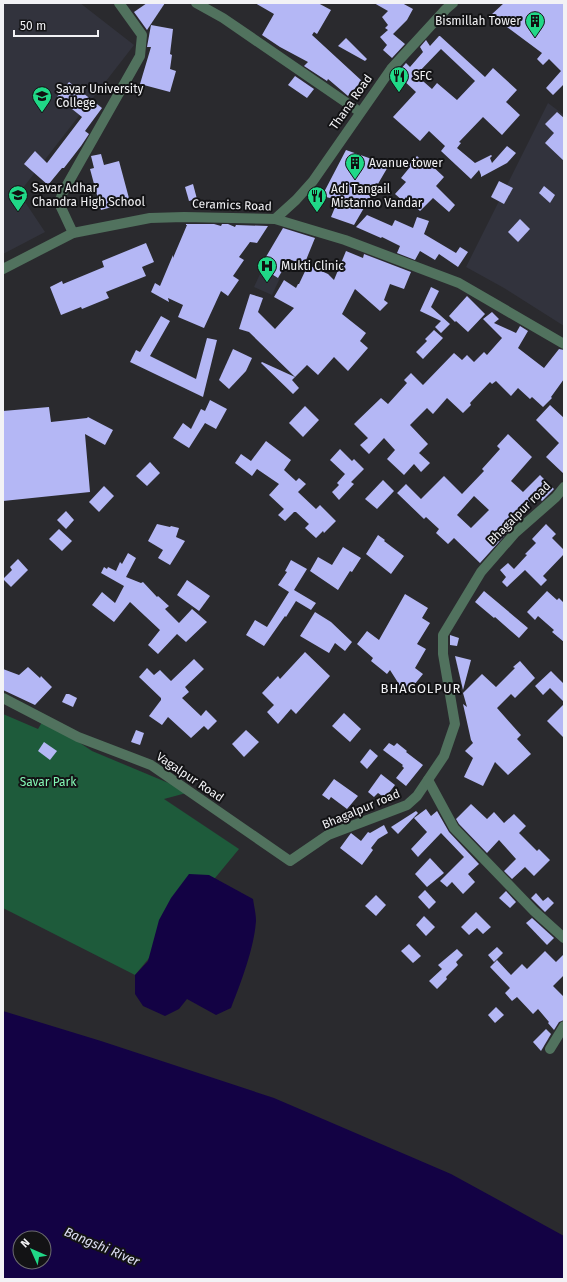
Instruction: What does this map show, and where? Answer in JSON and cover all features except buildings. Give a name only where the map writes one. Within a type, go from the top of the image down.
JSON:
[{"type":"street","points":[[73,233],[59,203],[63,192],[140,56],[142,35],[119,3]]},
{"type":"street","points":[[196,3],[223,18],[360,112]]},
{"type":"street","name":"Thana Road","points":[[275,219],[296,200],[312,181],[391,69],[453,3]]},
{"type":"street","name":"Ceramics Road","points":[[3,269],[73,233],[150,218],[184,217],[275,219],[345,240],[459,283],[564,344]]},
{"type":"street","name":"Bhagalpur road","points":[[290,861],[328,835],[407,805],[417,796],[444,756],[455,724],[444,654],[443,636],[480,572],[515,533],[556,497],[564,487]]},
{"type":"street","name":"Vagalpur Road","points":[[3,698],[78,737],[150,765],[290,861]]},
{"type":"street","points":[[428,780],[454,828],[529,905],[564,938]]},
{"type":"street","points":[[550,1049],[564,1026]]},
{"type":"shaded area","name":"Savar University College","points":[[3,3],[80,3],[134,45],[19,193],[45,232],[3,254]]},
{"type":"shaded area","points":[[548,103],[564,115],[564,326],[504,288],[466,267]]},
{"type":"shaded area","name":"Mukti Clinic","points":[[261,272],[280,278],[272,295],[254,287]]},
{"type":"green space","name":"Savar Park","points":[[3,714],[38,729],[44,719],[92,751],[190,792],[164,799],[239,849],[135,975],[3,908]]},
{"type":"water","points":[[189,874],[209,875],[253,899],[256,918],[255,932],[253,943],[231,1008],[216,1015],[187,999],[179,1009],[165,1016],[143,1006],[135,994],[135,975],[148,961],[159,920],[171,898]]},
{"type":"water","name":"Bangshi River","points":[[3,1011],[101,1041],[274,1098],[451,1174],[564,1236],[564,1279],[3,1279]]},
{"type":"place","name":"Bismillah Tower","points":[[535,38]]},
{"type":"place","name":"SFC","points":[[399,93]]},
{"type":"place","name":"Savar University College","points":[[42,113]]},
{"type":"place","name":"Avanue tower","points":[[355,180]]},
{"type":"place","name":"Savar Adhar Chandra High School","points":[[18,212]]},
{"type":"place","name":"Adi Tangail Mistanno Vandar","points":[[317,213]]},
{"type":"place","name":"Mukti Clinic","points":[[267,283]]},
{"type":"district","name":"BHAGOLPUR","points":[[421,688]]}]
